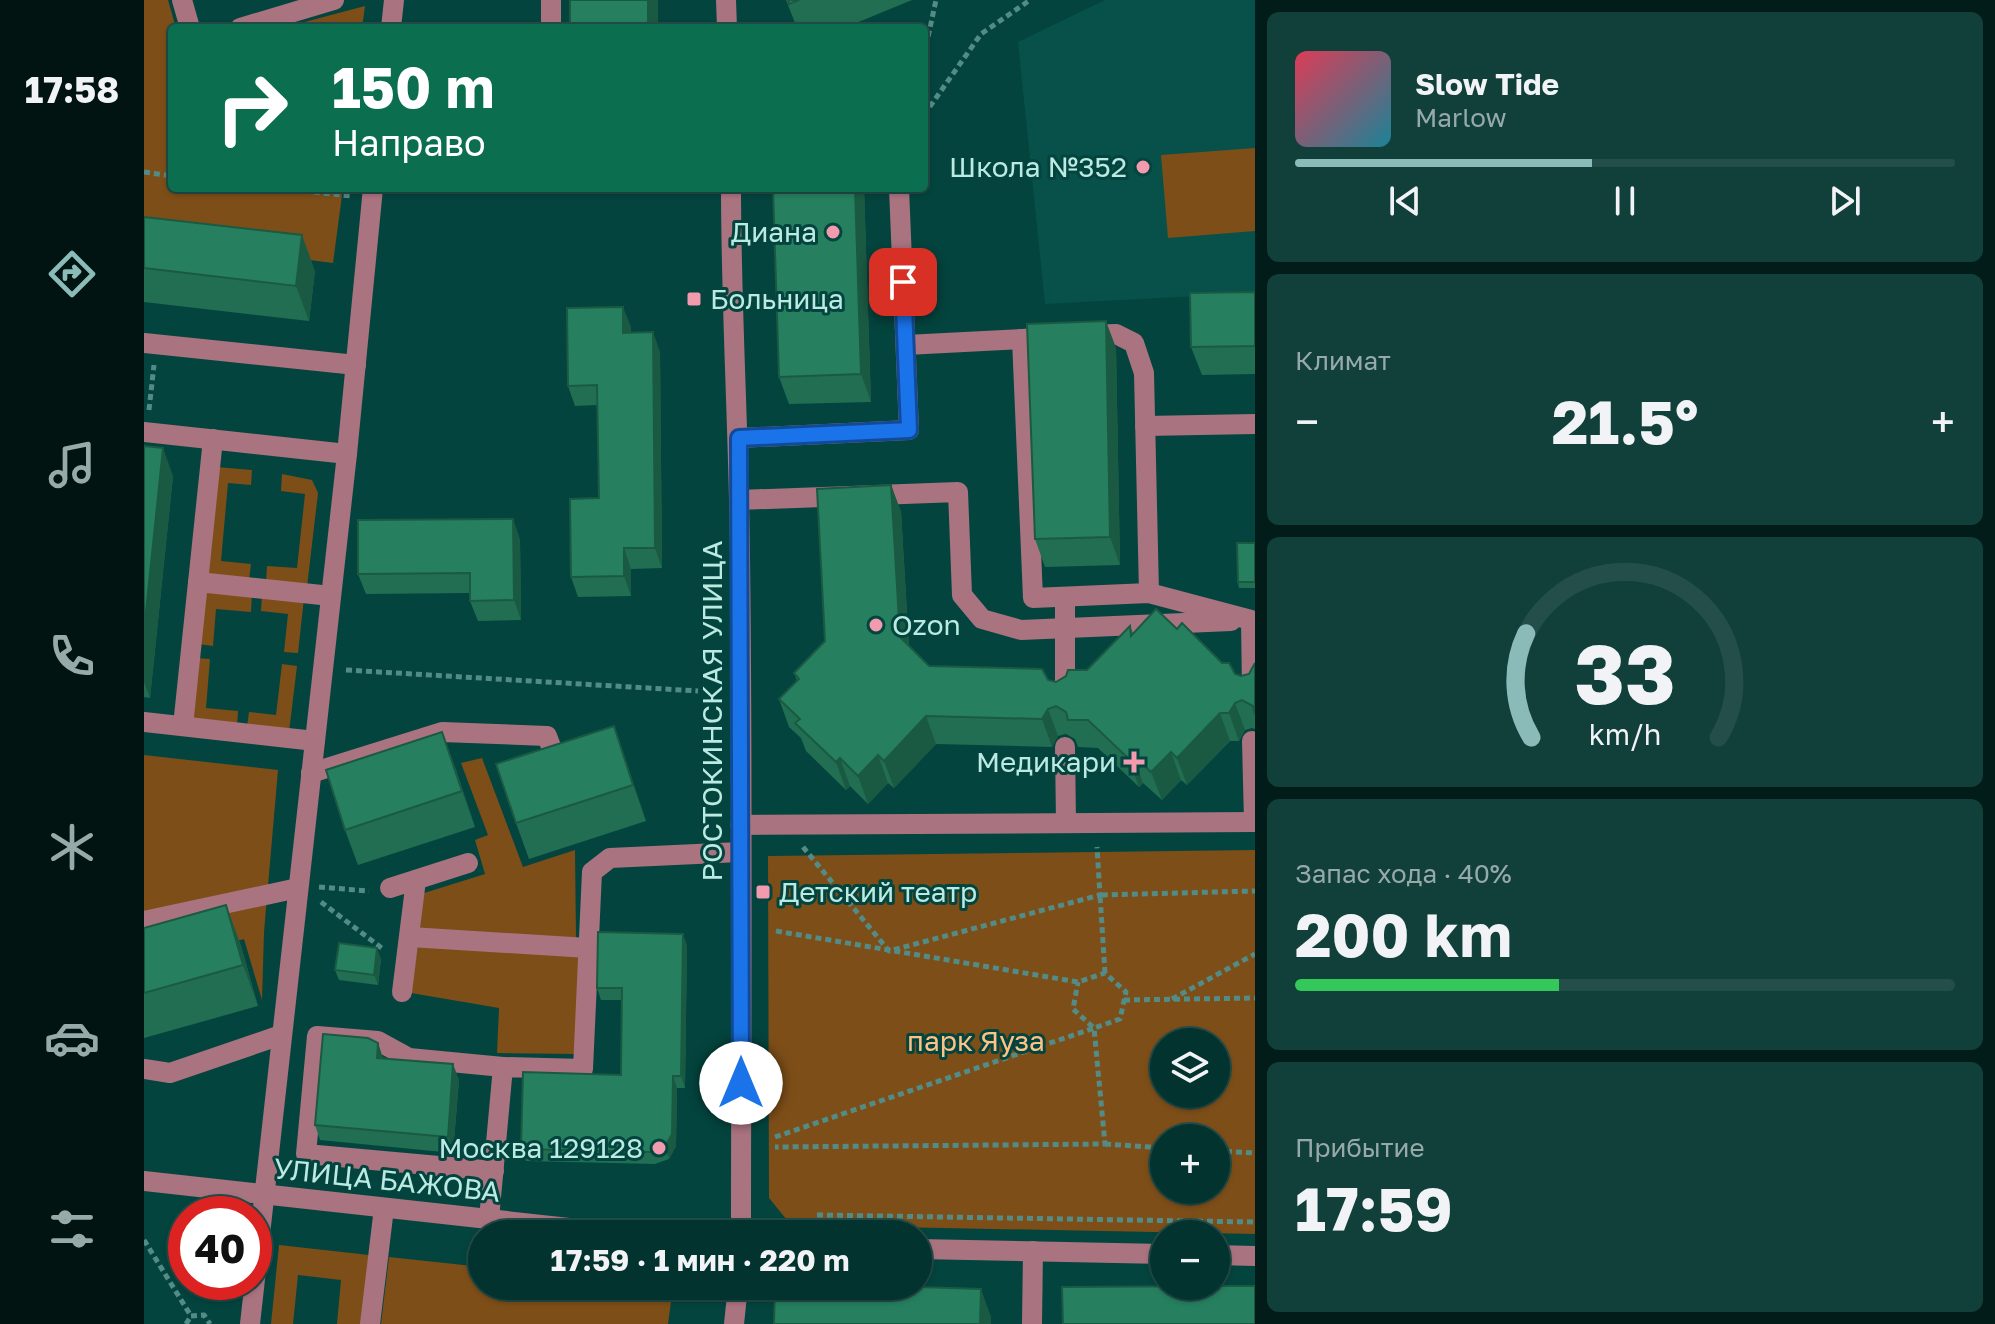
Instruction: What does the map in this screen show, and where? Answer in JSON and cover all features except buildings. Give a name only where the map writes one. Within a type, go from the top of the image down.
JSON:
[{"type":"street","points":[[182,0],[189,24]]},
{"type":"street","points":[[253,24],[334,0]]},
{"type":"street","points":[[391,24],[394,0]]},
{"type":"street","points":[[551,0],[551,24]]},
{"type":"street","points":[[726,0],[727,24]]},
{"type":"street","points":[[250,1324],[281,1035],[307,889],[311,773],[373,192]]},
{"type":"street","name":"РОСТОКИНСКАЯ УЛИЦА","points":[[731,192],[731,299],[739,438],[741,1220]]},
{"type":"street","points":[[739,438],[909,430],[899,192]]},
{"type":"street","points":[[906,345],[1116,334],[1134,343],[1144,373],[1149,593]]},
{"type":"street","points":[[1022,339],[1033,598],[1149,593],[1253,620]]},
{"type":"street","points":[[150,343],[356,365]]},
{"type":"street","points":[[146,423],[213,439],[347,454]]},
{"type":"street","points":[[1145,426],[1255,424]]},
{"type":"street","points":[[183,726],[213,439]]},
{"type":"street","points":[[739,500],[958,492],[962,595],[982,619],[1021,630],[1253,620]]},
{"type":"street","points":[[198,582],[331,596]]},
{"type":"street","points":[[1065,597],[1065,697]]},
{"type":"street","points":[[1252,691],[1253,620]]},
{"type":"street","points":[[144,722],[315,741]]},
{"type":"street","points":[[311,773],[442,732],[547,736],[559,768]]},
{"type":"street","points":[[740,825],[1254,822],[1252,741]]},
{"type":"street","points":[[1065,747],[1066,823]]},
{"type":"street","points":[[494,1171],[306,1154],[317,1036],[378,1041],[409,1058],[503,1067],[583,1069],[592,872],[610,858],[740,852]]},
{"type":"street","points":[[390,888],[468,863]]},
{"type":"street","points":[[402,992],[416,880]]},
{"type":"street","points":[[144,921],[307,889]]},
{"type":"street","points":[[410,937],[588,948]]},
{"type":"street","points":[[144,1069],[170,1073],[281,1035]]},
{"type":"street","points":[[489,1219],[503,1067]]},
{"type":"street","name":"УЛИЦА БАЖОВА","points":[[144,1182],[498,1220]]},
{"type":"street","points":[[370,1324],[384,1208]]},
{"type":"street","points":[[932,1249],[1150,1254]]},
{"type":"street","points":[[1032,1324],[1033,1251]]},
{"type":"street","points":[[1230,1255],[1255,1256]]},
{"type":"street","points":[[734,1324],[737,1300]]},
{"type":"path","points":[[928,37],[936,0]]},
{"type":"path","points":[[928,109],[981,34],[1030,0]]},
{"type":"path","points":[[144,172],[168,175]]},
{"type":"path","points":[[330,192],[352,196]]},
{"type":"path","points":[[146,423],[150,343]]},
{"type":"path","points":[[337,669],[698,691]]},
{"type":"path","points":[[775,1137],[1120,1019],[1126,992],[1105,973],[1095,823]]},
{"type":"path","points":[[785,825],[889,951]]},
{"type":"path","points":[[307,889],[364,892],[390,888]]},
{"type":"path","points":[[307,889],[406,967]]},
{"type":"path","points":[[889,951],[1100,895],[1255,891]]},
{"type":"path","points":[[776,931],[1078,982],[1105,973]]},
{"type":"path","points":[[1171,999],[1255,954]]},
{"type":"path","points":[[1078,982],[1073,1009],[1094,1028],[1105,1144]]},
{"type":"path","points":[[1124,1000],[1255,998]]},
{"type":"path","points":[[775,1147],[1105,1144],[1150,1147]]},
{"type":"path","points":[[1230,1152],[1255,1153]]},
{"type":"path","points":[[817,1215],[1255,1222]]},
{"type":"path","points":[[144,1240],[191,1316]]},
{"type":"path","points":[[191,1316],[204,1315],[210,1324]]},
{"type":"path","points":[[186,1324],[191,1316]]},
{"type":"shaded area","name":"Школа №352","points":[[1105,0],[1255,0],[1255,293],[1045,304],[1018,42]]},
{"type":"green space","points":[[144,0],[168,0],[175,24],[168,24],[168,192],[342,192],[333,263],[144,239]]},
{"type":"green space","points":[[365,6],[363,24],[297,24]]},
{"type":"green space","points":[[1255,148],[1255,231],[1168,238],[1161,155]]},
{"type":"green space","points":[[216,467],[252,470],[251,485],[228,483],[221,561],[251,564],[249,580],[206,576]]},
{"type":"green space","points":[[282,474],[312,480],[318,493],[307,587],[266,582],[267,566],[297,568],[305,494],[281,491]]},
{"type":"green space","points":[[203,589],[252,593],[251,612],[216,609],[213,646],[198,644]]},
{"type":"green space","points":[[262,594],[304,598],[298,653],[284,652],[288,614],[261,611]]},
{"type":"green space","points":[[196,658],[210,659],[206,708],[238,711],[237,726],[190,722]]},
{"type":"green space","points":[[282,664],[297,666],[289,732],[247,727],[249,712],[276,715]]},
{"type":"green space","points":[[144,755],[278,770],[264,932],[262,1000],[244,939],[144,967]]},
{"type":"green space","points":[[482,758],[523,867],[575,850],[576,938],[420,930],[421,894],[485,874],[475,840],[488,835],[461,763]]},
{"type":"green space","name":"парк Яуза","points":[[1255,850],[1255,1234],[1230,1234],[1230,1220],[1150,1220],[1150,1232],[932,1228],[932,1220],[787,1220],[769,1198],[768,856]]},
{"type":"green space","points":[[418,945],[581,957],[577,1054],[497,1053],[499,1008],[411,993]]},
{"type":"green space","points":[[279,1245],[369,1255],[362,1324],[337,1324],[341,1280],[298,1275],[293,1324],[271,1324]]},
{"type":"green space","points":[[389,1257],[468,1265],[468,1300],[671,1300],[668,1324],[381,1324]]},
{"type":"place","name":"Школа №352","points":[[1143,167]]},
{"type":"place","name":"Диана","points":[[833,232]]},
{"type":"place","name":"Больница","points":[[694,299]]},
{"type":"place","name":"Ozon","points":[[876,625]]},
{"type":"place","name":"Медикари","points":[[1134,762]]},
{"type":"place","name":"Детский театр","points":[[763,892]]},
{"type":"place","name":"Москва 129128","points":[[659,1148]]},
{"type":"route","points":[[741,1083],[739,438],[909,430],[903,282]]}]
